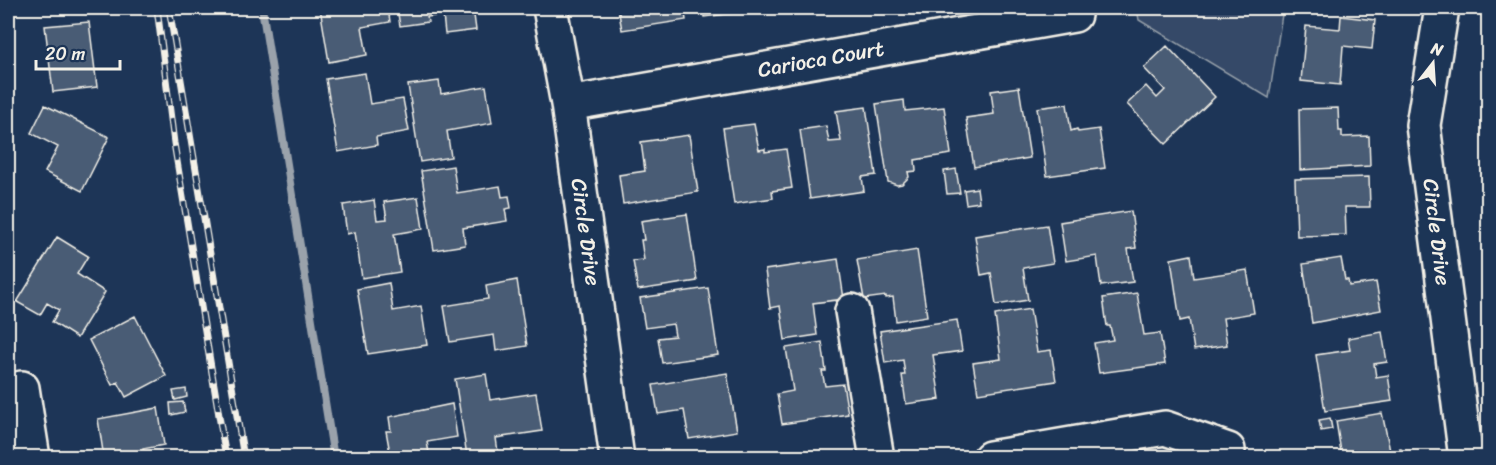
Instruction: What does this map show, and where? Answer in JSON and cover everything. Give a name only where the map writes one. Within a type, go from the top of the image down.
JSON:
[{"type":"street","name":"Circle Drive","points":[[550,8],[568,104],[617,458]]},
{"type":"street","name":"Circle Drive","points":[[1442,8],[1423,125],[1466,458]]},
{"type":"street","name":"Carioca Court","points":[[568,104],[1074,15]]},
{"type":"street","points":[[852,311],[877,458]]},
{"type":"street","points":[[8,391],[22,388],[33,458]]},
{"type":"street","points":[[990,458],[1165,428],[1228,450]]},
{"type":"shaded area","points":[[1137,8],[1283,8],[1269,98],[1139,20]]},
{"type":"building","points":[[320,8],[388,8],[390,22],[362,27],[367,55],[329,62]]},
{"type":"building","points":[[397,8],[473,8],[476,30],[445,34],[443,15],[427,17],[428,22],[400,26]]},
{"type":"building","points":[[618,8],[684,8],[686,20],[622,30]]},
{"type":"building","points":[[703,8],[733,8],[734,13],[704,17]]},
{"type":"building","points":[[1341,16],[1375,20],[1372,49],[1343,46],[1340,85],[1301,81],[1306,26],[1340,29]]},
{"type":"building","points":[[89,22],[97,87],[53,92],[45,26]]},
{"type":"building","points":[[1167,46],[1215,97],[1166,144],[1127,104],[1146,86],[1157,98],[1165,90],[1144,68]]},
{"type":"building","points":[[365,73],[370,104],[403,99],[409,131],[376,137],[377,145],[338,152],[326,79]]},
{"type":"building","points":[[439,81],[441,94],[486,86],[492,123],[447,131],[451,157],[420,162],[408,85]]},
{"type":"building","points":[[1019,87],[1030,158],[974,167],[966,118],[994,114],[991,91]]},
{"type":"building","points":[[904,100],[905,111],[944,107],[951,154],[915,160],[916,171],[908,172],[909,177],[902,184],[897,185],[888,182],[876,104]]},
{"type":"building","points":[[1067,104],[1071,131],[1099,129],[1105,168],[1047,176],[1037,108]]},
{"type":"building","points":[[45,105],[109,137],[82,191],[45,172],[58,147],[31,133]]},
{"type":"building","points":[[866,107],[876,175],[862,177],[864,191],[810,199],[800,130],[826,126],[829,142],[841,141],[836,111]]},
{"type":"building","points":[[1338,108],[1339,131],[1342,131],[1342,137],[1369,136],[1370,166],[1300,170],[1299,109]]},
{"type":"building","points":[[754,124],[759,150],[765,149],[765,152],[786,149],[792,188],[772,191],[773,198],[734,204],[723,128]]},
{"type":"building","points":[[689,135],[698,192],[623,204],[619,175],[645,171],[641,142]]},
{"type":"building","points":[[453,166],[457,193],[500,186],[502,197],[509,196],[511,208],[505,209],[507,221],[463,228],[465,245],[434,250],[421,171]]},
{"type":"building","points":[[956,169],[960,193],[947,194],[944,171]]},
{"type":"building","points":[[1369,177],[1370,207],[1345,207],[1346,235],[1297,236],[1295,179]]},
{"type":"building","points":[[977,188],[979,202],[966,204],[964,190]]},
{"type":"building","points":[[418,197],[423,229],[394,234],[400,272],[362,278],[355,232],[347,234],[343,205],[374,200],[377,220],[387,219],[384,202]]},
{"type":"building","points":[[1131,211],[1136,248],[1128,249],[1133,282],[1101,286],[1097,256],[1066,261],[1060,222]]},
{"type":"building","points":[[687,214],[697,281],[638,290],[633,261],[644,260],[641,221]]},
{"type":"building","points":[[1047,225],[1053,263],[1023,268],[1028,300],[996,305],[991,273],[981,275],[975,236]]},
{"type":"building","points":[[57,237],[88,256],[77,274],[105,292],[77,338],[52,322],[59,310],[47,303],[40,315],[17,302]]},
{"type":"building","points":[[917,250],[927,316],[896,321],[893,297],[864,299],[857,260]]},
{"type":"building","points":[[1191,255],[1194,278],[1247,270],[1254,313],[1223,318],[1227,345],[1194,350],[1189,319],[1180,321],[1171,259]]},
{"type":"building","points":[[1341,258],[1345,280],[1348,280],[1349,286],[1376,282],[1381,310],[1312,323],[1303,264]]},
{"type":"building","points":[[838,259],[844,299],[813,303],[817,335],[785,340],[780,306],[770,308],[765,270]]},
{"type":"building","points":[[517,280],[527,346],[496,351],[494,335],[450,342],[444,306],[488,299],[486,286]]},
{"type":"building","points":[[389,283],[393,311],[421,306],[427,345],[368,354],[357,289]]},
{"type":"building","points":[[708,288],[718,355],[662,363],[658,338],[675,336],[673,324],[645,328],[640,298]]},
{"type":"building","points":[[1137,293],[1144,335],[1160,333],[1165,364],[1099,373],[1094,343],[1113,340],[1110,326],[1107,326],[1103,298]]},
{"type":"building","points":[[1030,309],[1037,352],[1051,350],[1056,381],[978,393],[973,363],[1001,359],[995,315]]},
{"type":"building","points":[[135,316],[166,376],[126,397],[118,382],[112,385],[89,340]]},
{"type":"building","points":[[957,320],[962,351],[933,355],[940,399],[906,404],[902,375],[905,375],[903,360],[885,363],[880,331]]},
{"type":"building","points":[[1382,332],[1387,362],[1374,364],[1376,377],[1388,375],[1392,401],[1325,411],[1316,355],[1350,350],[1348,338]]},
{"type":"building","points":[[822,342],[826,371],[822,371],[825,386],[843,384],[848,414],[782,424],[777,394],[793,391],[786,348]]},
{"type":"building","points":[[727,373],[737,431],[689,439],[684,410],[658,414],[653,385]]},
{"type":"building","points":[[486,374],[490,400],[536,393],[542,431],[496,438],[498,452],[467,456],[455,379]]},
{"type":"building","points":[[186,389],[187,397],[175,400],[173,391]]},
{"type":"building","points":[[183,402],[185,412],[171,415],[170,403]]},
{"type":"building","points":[[452,404],[457,437],[427,442],[430,458],[391,458],[386,431],[391,431],[389,417]]},
{"type":"building","points":[[158,408],[164,445],[143,449],[145,458],[104,458],[98,419]]},
{"type":"building","points":[[1382,413],[1390,451],[1401,449],[1403,458],[1342,458],[1336,421]]},
{"type":"building","points":[[1330,418],[1332,429],[1321,431],[1319,420]]},
{"type":"waterway","points":[[262,8],[334,458]]},
{"type":"railway","points":[[157,8],[174,143],[226,458]]},
{"type":"railway","points":[[169,8],[244,458]]}]
